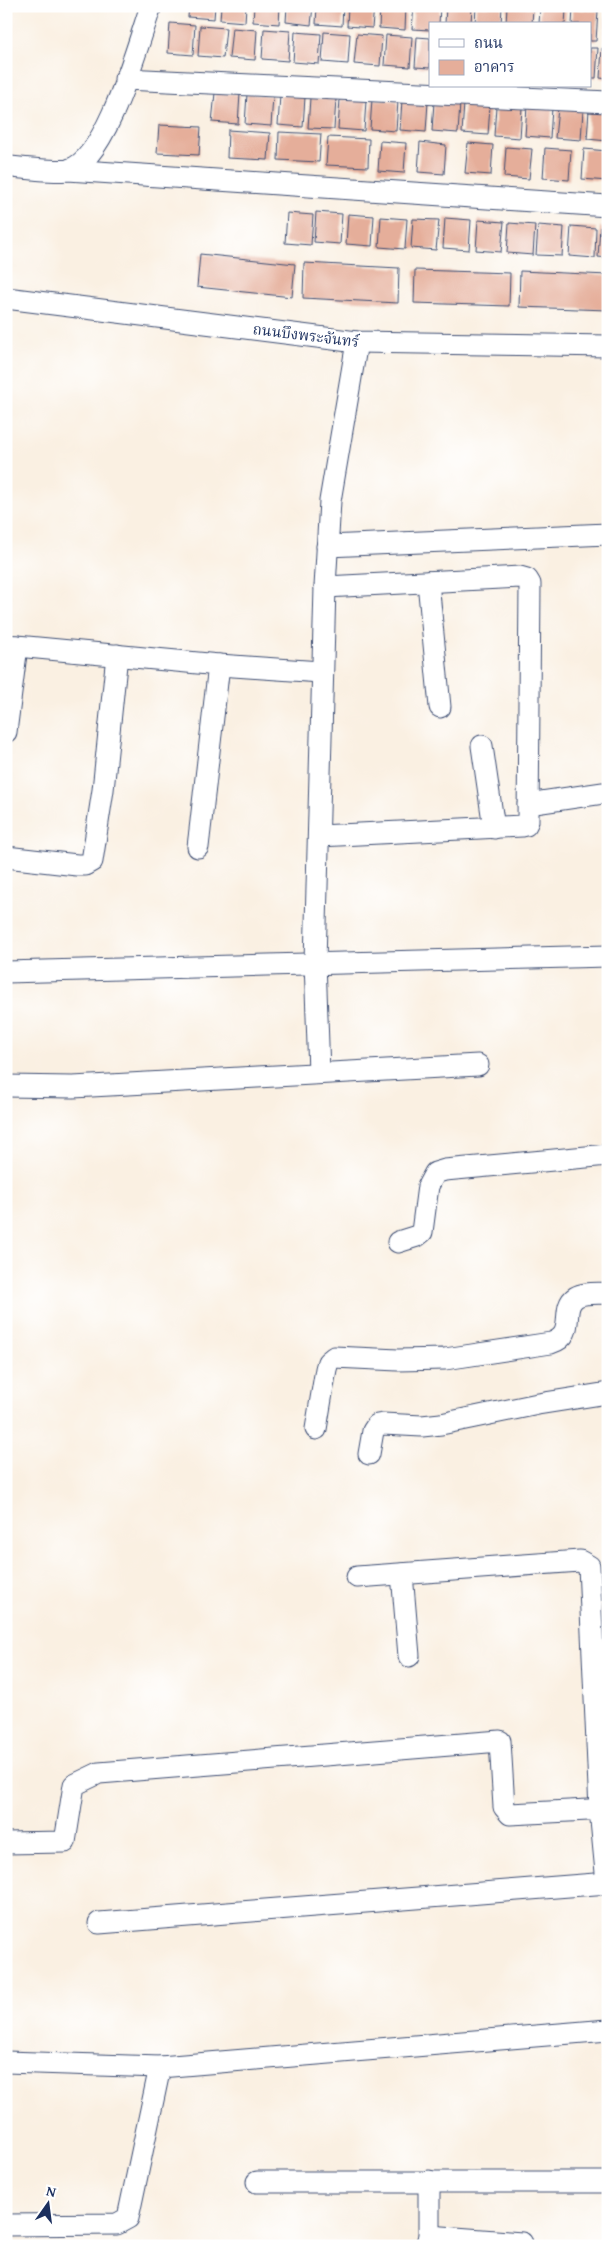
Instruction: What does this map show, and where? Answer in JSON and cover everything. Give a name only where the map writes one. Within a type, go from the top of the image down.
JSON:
[{"type":"street","points":[[68,170],[89,156],[109,124],[151,6]]},
{"type":"street","points":[[125,79],[608,102]]},
{"type":"street","points":[[6,166],[608,206]]},
{"type":"street","name":"ถนนบึงพระจันทร์","points":[[6,298],[357,342],[608,346]]},
{"type":"street","points":[[319,1072],[315,962],[320,836],[321,672],[327,546],[330,501],[357,342]]},
{"type":"street","points":[[327,546],[608,534]]},
{"type":"street","points":[[320,836],[526,825],[528,804],[530,584],[526,579],[520,577],[325,587]]},
{"type":"street","points":[[428,582],[440,707]]},
{"type":"street","points":[[6,732],[12,645],[219,665],[321,672]]},
{"type":"street","points":[[6,857],[77,865],[85,865],[92,861],[103,790],[118,655]]},
{"type":"street","points":[[198,846],[219,665]]},
{"type":"street","points":[[482,746],[494,828]]},
{"type":"street","points":[[528,804],[604,792]]},
{"type":"street","points":[[6,972],[315,962],[608,956]]},
{"type":"street","points":[[6,1086],[73,1087],[319,1072],[478,1065]]},
{"type":"street","points":[[398,1242],[418,1236],[422,1232],[428,1186],[435,1173],[445,1170],[608,1155]]},
{"type":"street","points":[[316,1429],[326,1369],[328,1362],[334,1357],[398,1360],[445,1359],[550,1343],[561,1340],[565,1334],[571,1303],[575,1297],[585,1294],[608,1293]]},
{"type":"street","points":[[368,1454],[373,1431],[377,1426],[383,1424],[422,1426],[441,1424],[538,1404],[608,1393]]},
{"type":"street","points":[[99,1923],[607,1883],[589,1566],[580,1561],[357,1576]]},
{"type":"street","points":[[402,1574],[409,1656]]},
{"type":"street","points":[[6,1843],[65,1842],[74,1785],[99,1773],[500,1741],[504,1807],[510,1814],[604,1809]]},
{"type":"street","points":[[6,2062],[160,2066],[608,2030]]},
{"type":"street","points":[[6,2225],[117,2224],[128,2218],[160,2066]]},
{"type":"street","points":[[429,2181],[428,2241],[522,2243]]},
{"type":"street","points":[[257,2182],[608,2182]]},
{"type":"building","points":[[189,6],[215,6],[214,19],[188,17]]},
{"type":"building","points":[[221,6],[246,6],[245,22],[220,20]]},
{"type":"building","points":[[254,6],[280,6],[279,24],[253,22]]},
{"type":"building","points":[[287,6],[313,6],[311,25],[286,22]]},
{"type":"building","points":[[317,6],[343,6],[342,26],[316,24]]},
{"type":"building","points":[[348,6],[374,6],[372,28],[347,26]]},
{"type":"building","points":[[380,6],[406,6],[405,30],[379,28]]},
{"type":"building","points":[[414,6],[440,6],[439,22],[429,22],[429,30],[412,29]]},
{"type":"building","points":[[446,6],[472,6],[471,22],[445,22]]},
{"type":"building","points":[[476,6],[502,7],[501,22],[475,22]]},
{"type":"building","points":[[507,6],[533,8],[532,22],[506,22]]},
{"type":"building","points":[[540,8],[566,10],[565,22],[539,22]]},
{"type":"building","points":[[573,9],[598,11],[596,41],[592,41],[592,22],[572,22]]},
{"type":"building","points":[[606,16],[608,16],[608,40],[604,40]]},
{"type":"building","points":[[170,23],[195,25],[193,55],[168,53]]},
{"type":"building","points":[[200,26],[226,28],[223,58],[198,56]]},
{"type":"building","points":[[232,28],[257,30],[255,60],[229,58]]},
{"type":"building","points":[[264,29],[290,31],[288,61],[262,59]]},
{"type":"building","points":[[295,32],[321,34],[319,64],[293,62]]},
{"type":"building","points":[[324,32],[350,34],[348,64],[322,62]]},
{"type":"building","points":[[357,34],[382,36],[380,66],[354,64]]},
{"type":"building","points":[[386,35],[412,37],[410,67],[384,65]]},
{"type":"building","points":[[417,37],[429,38],[429,68],[415,67]]},
{"type":"building","points":[[592,48],[598,48],[596,78],[592,78]]},
{"type":"building","points":[[602,48],[608,49],[608,79],[600,78]]},
{"type":"building","points":[[215,93],[240,94],[238,124],[212,122]]},
{"type":"building","points":[[247,94],[273,96],[271,126],[245,124]]},
{"type":"building","points":[[280,95],[305,97],[303,127],[278,125]]},
{"type":"building","points":[[310,98],[336,99],[334,129],[308,128]]},
{"type":"building","points":[[340,99],[366,101],[364,131],[338,129]]},
{"type":"building","points":[[372,99],[398,101],[396,131],[370,129]]},
{"type":"building","points":[[402,100],[428,102],[426,132],[400,130]]},
{"type":"building","points":[[434,102],[460,103],[458,133],[432,131]]},
{"type":"building","points":[[464,103],[490,105],[488,135],[462,133]]},
{"type":"building","points":[[496,106],[522,108],[520,138],[494,136]]},
{"type":"building","points":[[527,106],[552,108],[550,138],[525,136]]},
{"type":"building","points":[[558,108],[583,110],[581,140],[555,138]]},
{"type":"building","points":[[589,110],[608,111],[608,141],[587,139]]},
{"type":"building","points":[[159,125],[201,127],[199,155],[157,153]]},
{"type":"building","points":[[228,130],[270,133],[268,160],[227,158]]},
{"type":"building","points":[[279,132],[321,134],[319,162],[278,160]]},
{"type":"building","points":[[328,137],[369,139],[368,167],[326,165]]},
{"type":"building","points":[[380,141],[406,143],[404,173],[378,171]]},
{"type":"building","points":[[420,142],[446,145],[444,174],[418,172]]},
{"type":"building","points":[[468,143],[493,145],[491,175],[465,173]]},
{"type":"building","points":[[506,147],[532,149],[529,179],[504,177]]},
{"type":"building","points":[[545,148],[571,150],[569,180],[543,178]]},
{"type":"building","points":[[584,149],[608,151],[608,181],[582,179]]},
{"type":"building","points":[[316,212],[342,214],[340,244],[314,242]]},
{"type":"building","points":[[287,213],[313,215],[311,245],[285,243]]},
{"type":"building","points":[[348,214],[374,216],[372,246],[346,244]]},
{"type":"building","points":[[381,217],[407,219],[405,249],[379,247]]},
{"type":"building","points":[[445,218],[471,220],[469,250],[443,248]]},
{"type":"building","points":[[413,219],[439,220],[436,250],[411,248]]},
{"type":"building","points":[[478,220],[504,222],[501,252],[476,250]]},
{"type":"building","points":[[509,223],[535,225],[533,255],[507,253]]},
{"type":"building","points":[[538,225],[564,227],[562,256],[536,255]]},
{"type":"building","points":[[571,226],[596,228],[595,258],[569,256]]},
{"type":"building","points":[[600,227],[608,228],[608,258],[598,257]]},
{"type":"building","points":[[200,254],[295,264],[292,297],[197,287]]},
{"type":"building","points":[[304,263],[399,268],[398,303],[303,298]]},
{"type":"building","points":[[415,270],[510,273],[509,306],[414,303]]},
{"type":"building","points":[[520,271],[608,275],[608,310],[519,307]]}]
